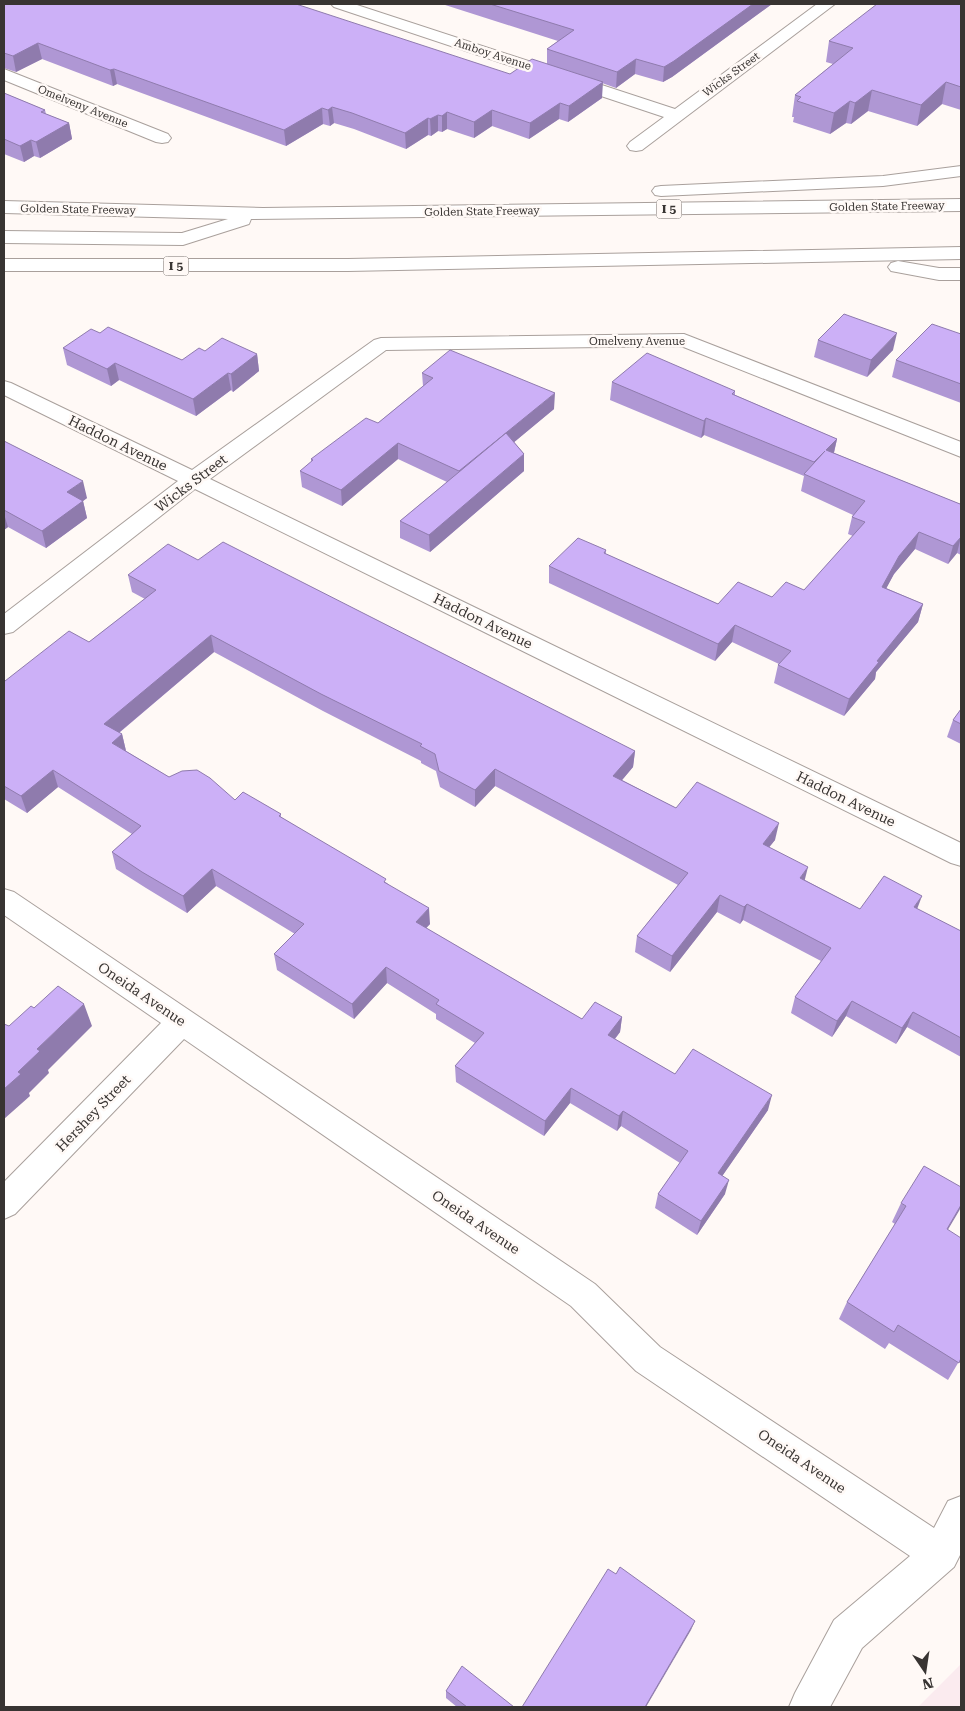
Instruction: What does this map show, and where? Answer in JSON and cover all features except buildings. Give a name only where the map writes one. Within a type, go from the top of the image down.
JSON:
[{"type":"main road","name":"Amboy Avenue","points":[[339,4],[676,115]]},
{"type":"main road","name":"Wicks Street","points":[[636,146],[827,4]]},
{"type":"main road","name":"Omelveny Avenue","points":[[4,74],[162,138]]},
{"type":"main road","points":[[649,191],[883,181],[961,171]]},
{"type":"main road","points":[[376,212],[448,198],[629,192]]},
{"type":"main road","name":"Golden State Freeway","points":[[4,207],[263,214],[961,205]]},
{"type":"main road","points":[[4,237],[183,239],[263,214]]},
{"type":"main road","points":[[4,247],[273,249],[348,265]]},
{"type":"main road","name":"I 5","points":[[4,265],[348,265],[961,253]]},
{"type":"main road","points":[[834,256],[938,274],[961,274]]},
{"type":"main road","name":"Omelveny Avenue","points":[[381,344],[684,340],[961,450]]},
{"type":"main road","name":"Wicks Street","points":[[4,626],[194,480],[381,344]]},
{"type":"main road","name":"Haddon Avenue","points":[[4,387],[961,855]]},
{"type":"main road","name":"Oneida Avenue","points":[[4,900],[583,1295],[648,1359],[941,1554]]},
{"type":"main road","name":"Hershey Street","points":[[4,1204],[182,1022]]},
{"type":"main road","points":[[809,1707],[848,1634],[941,1554],[961,1514]]},
{"type":"shaded area","points":[[961,1664],[961,1707],[918,1707]]}]
